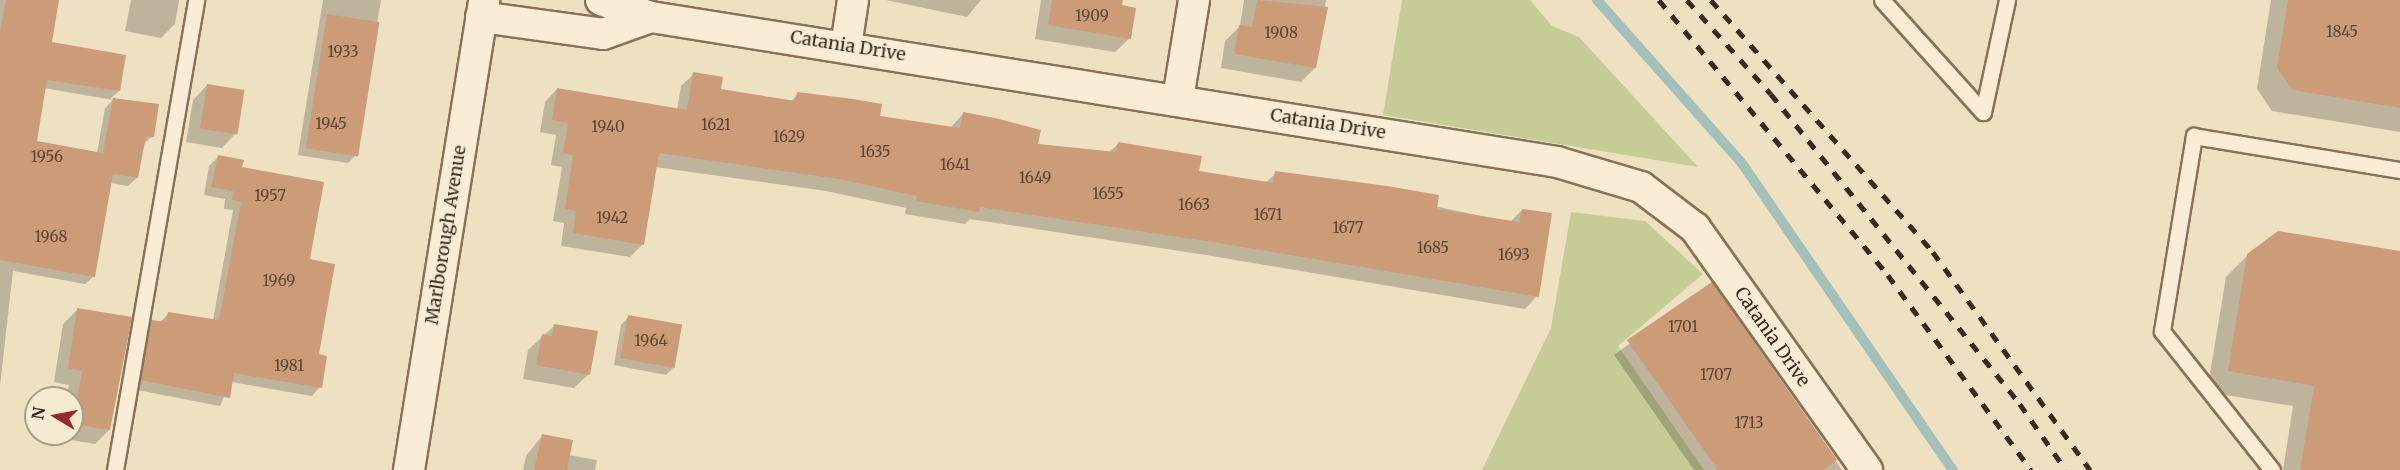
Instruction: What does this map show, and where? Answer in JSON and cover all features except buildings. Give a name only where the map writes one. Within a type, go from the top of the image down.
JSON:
[{"type":"street","name":"Catania Drive","points":[[601,0],[651,17],[1178,99],[1557,162],[1641,187],[1695,228],[1867,470]]},
{"type":"street","points":[[846,46],[854,0]]},
{"type":"street","points":[[1178,99],[1194,0]]},
{"type":"street","name":"Catania Drive","points":[[482,9],[603,34],[651,17]]},
{"type":"street","name":"Marlborough Avenue","points":[[409,470],[482,9]]},
{"type":"lane","points":[[115,470],[196,0]]},
{"type":"lane","points":[[1882,0],[1983,112],[2007,0]]},
{"type":"lane","points":[[2272,470],[2162,330],[2194,136],[2400,170]]},
{"type":"green space","points":[[1402,0],[1530,0],[1552,26],[1579,37],[1698,167],[1383,115]]},
{"type":"green space","points":[[1571,212],[1645,221],[1703,274],[1618,346],[1704,470],[1482,470],[1551,328]]},
{"type":"waterway","points":[[1597,0],[1741,162],[1953,470]]},
{"type":"railway","points":[[1659,0],[1888,275],[2031,470]]},
{"type":"railway","points":[[1687,0],[1771,94],[2020,404],[2066,470]]},
{"type":"railway","points":[[1711,0],[1933,252],[2090,470]]}]
